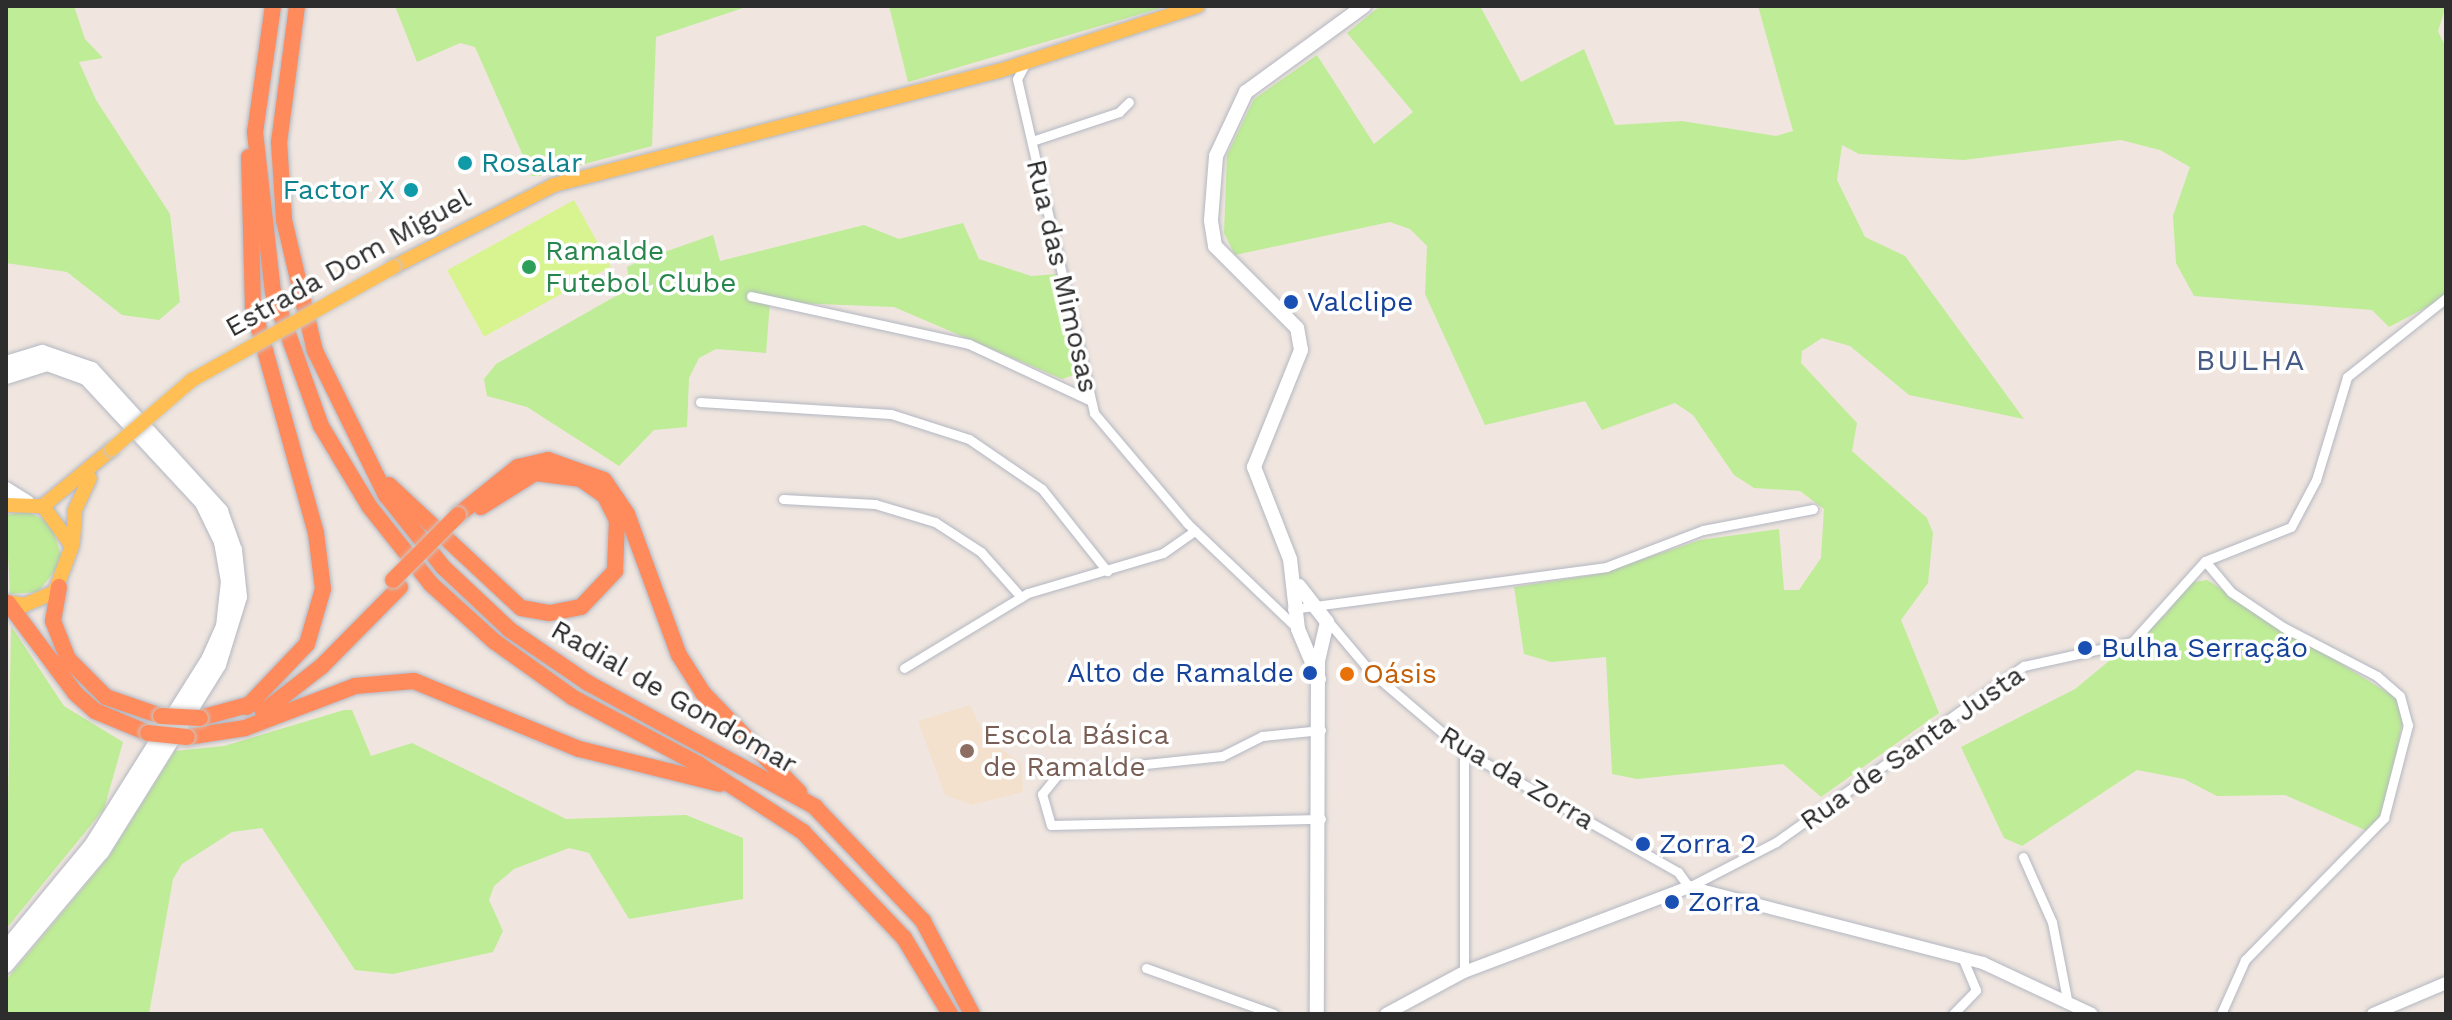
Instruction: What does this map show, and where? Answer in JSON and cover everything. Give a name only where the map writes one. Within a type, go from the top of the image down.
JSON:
[{"type":"highway","name":"Radial de Gondomar","points":[[273,6],[255,132],[273,292],[293,359],[369,506],[431,584],[495,642],[572,697],[741,790],[803,832],[859,884],[948,1011]]},
{"type":"highway","name":"Radial de Gondomar","points":[[297,6],[279,142],[284,220],[315,351],[371,464],[415,534],[510,630],[588,683],[815,807],[923,921],[968,1007]]},
{"type":"highway","points":[[247,707],[294,664],[313,633],[323,589],[316,533],[253,307],[246,240],[255,132]]},
{"type":"highway","points":[[207,737],[253,718],[300,687],[396,584],[518,467],[560,462],[604,480],[627,514],[679,655],[703,693],[815,807]]},
{"type":"highway","points":[[371,464],[461,558],[521,608],[550,613],[581,607],[607,585],[620,553],[613,509],[594,487],[568,475],[521,478],[462,518]]},
{"type":"highway","points":[[59,587],[53,621],[68,659],[106,697],[161,716],[200,718],[247,707],[290,682],[396,584]]},
{"type":"highway","points":[[7,602],[75,693],[95,711],[148,733],[207,737],[355,686],[414,681],[579,749],[741,790]]},
{"type":"main road","name":"Estrada Dom Miguel","points":[[991,71],[1198,6]]},
{"type":"main road","points":[[1319,679],[1320,618],[1296,578],[1254,467],[1301,350],[1282,309],[1215,246],[1216,156],[1246,92],[1357,10]]},
{"type":"main road","name":"Estrada Dom Miguel","points":[[43,506],[94,470],[112,449],[192,380],[393,267],[554,185],[1026,62],[1051,51]]},
{"type":"main road","points":[[6,363],[62,354],[102,378],[221,511],[235,550],[240,597],[219,665],[102,852],[6,966]]},
{"type":"main road","points":[[6,377],[47,364],[86,378],[202,503],[221,542],[228,581],[223,626],[209,658],[92,844],[6,948]]},
{"type":"main road","name":"Estrada Dom Miguel","points":[[59,587],[72,546],[75,510],[94,470]]},
{"type":"main road","points":[[6,489],[27,502],[43,506],[72,546]]},
{"type":"main road","points":[[6,505],[27,502]]},
{"type":"main road","points":[[1296,578],[1320,618],[1319,679],[1323,730],[1317,1014]]},
{"type":"main road","points":[[7,602],[41,601],[59,587]]},
{"type":"street","points":[[991,71],[1017,79],[1026,62]]},
{"type":"street","name":"Rua das Mimosas","points":[[1017,79],[1089,400],[1195,531],[1268,597],[1320,618]]},
{"type":"street","points":[[1032,141],[1119,112],[1129,102]]},
{"type":"street","points":[[751,296],[969,344],[1089,400]]},
{"type":"street","points":[[2221,1014],[2245,960],[2363,844],[2384,818],[2403,763],[2408,725],[2400,696],[2346,655],[2283,627],[2231,592],[2205,561],[2291,527],[2316,480],[2347,377],[2446,298]]},
{"type":"street","points":[[700,402],[891,414],[969,439],[1042,489],[1107,571]]},
{"type":"street","points":[[783,499],[875,504],[935,522],[981,552],[1021,597]]},
{"type":"street","points":[[1320,618],[1606,567],[1703,530],[1813,509]]},
{"type":"street","points":[[904,668],[1021,597],[1163,553],[1195,531]]},
{"type":"street","name":"Rua de Santa Justa","points":[[1689,887],[1776,842],[2024,666],[2132,642],[2205,561]]},
{"type":"street","points":[[1268,597],[1286,597],[1296,578]]},
{"type":"street","name":"Rua das Mimosas","points":[[1268,597],[1320,618]]},
{"type":"street","name":"Rua da Zorra","points":[[1320,618],[1464,751],[1678,872],[1689,887]]},
{"type":"street","points":[[1321,819],[1051,825],[1042,794],[1059,773],[1222,756],[1262,736],[1323,730]]},
{"type":"street","points":[[1464,751],[1464,972]]},
{"type":"street","points":[[2023,857],[2052,922],[2067,999]]},
{"type":"street","points":[[1386,1014],[1464,972],[1689,887],[1962,957],[2067,999],[2092,1014]]},
{"type":"street","points":[[1953,1014],[1976,990],[1962,957]]},
{"type":"street","points":[[1146,968],[1274,1014]]},
{"type":"street","points":[[2373,1014],[2446,983]]},
{"type":"shaded area","name":"Escola Básica de Ramalde","points":[[970,705],[986,738],[1022,764],[1023,792],[972,805],[945,795],[918,721]]},
{"type":"green space","points":[[6,6],[74,6],[85,39],[103,58],[79,62],[96,100],[170,214],[180,302],[159,320],[122,315],[67,272],[6,263]]},
{"type":"green space","points":[[395,6],[749,6],[656,37],[652,146],[532,176],[475,47],[460,43],[417,62]]},
{"type":"green space","points":[[889,6],[1168,6],[908,82]]},
{"type":"green space","points":[[1380,6],[1480,6],[1521,82],[1584,49],[1615,125],[1682,121],[1776,136],[1793,131],[1758,6],[2446,6],[2438,31],[2446,48],[2446,297],[2389,327],[2372,310],[2194,296],[2176,263],[2173,216],[2190,167],[2160,150],[2121,140],[1964,160],[1859,154],[1842,145],[1837,180],[1865,237],[1905,256],[2024,419],[1909,395],[1850,346],[1822,338],[1802,351],[1801,363],[1857,423],[1852,451],[1927,518],[1933,533],[1928,583],[1901,620],[1939,713],[1821,797],[1783,764],[1637,779],[1612,774],[1606,657],[1551,662],[1524,654],[1514,587],[1599,574],[1700,540],[1779,529],[1784,590],[1799,590],[1821,558],[1824,509],[1800,491],[1754,488],[1734,475],[1693,415],[1675,403],[1602,430],[1585,401],[1485,425],[1425,294],[1427,246],[1410,229],[1390,222],[1235,255],[1224,233],[1227,155],[1254,99],[1317,55],[1374,144],[1413,112],[1347,33]]},
{"type":"green space","name":"Ramalde Futebol Clube","points":[[574,200],[611,266],[484,337],[447,270]]},
{"type":"green space","points":[[963,223],[979,259],[1031,276],[1058,274],[1074,375],[1062,379],[894,307],[770,302],[766,353],[716,349],[699,358],[689,378],[687,427],[654,430],[619,466],[527,407],[487,396],[484,379],[496,364],[630,288],[627,267],[639,261],[713,235],[720,261],[864,225],[899,239]]},
{"type":"green space","points":[[26,511],[51,523],[63,561],[38,592],[10,594],[6,515]]},
{"type":"green space","points":[[2207,580],[2396,698],[2403,719],[2384,822],[2372,833],[2285,795],[2217,796],[2184,779],[2137,770],[2022,846],[2004,838],[1961,747],[2075,689],[2166,614],[2187,583]]},
{"type":"green space","points":[[11,626],[64,706],[123,742],[104,809],[6,929]]},
{"type":"green space","points":[[352,710],[371,756],[412,743],[566,819],[686,815],[743,838],[743,899],[629,919],[589,853],[569,848],[514,869],[494,886],[489,900],[503,931],[493,952],[393,974],[355,970],[262,828],[232,832],[182,864],[173,879],[149,1014],[6,1014],[6,980],[108,858],[175,751],[224,746]]},
{"type":"place","name":"Rosalar","points":[[465,163]]},
{"type":"place","name":"Factor X","points":[[411,190]]},
{"type":"place","name":"Ramalde Futebol Clube","points":[[529,267]]},
{"type":"place","name":"Valclipe","points":[[1291,302]]},
{"type":"place","name":"Bulha Serração","points":[[2085,648]]},
{"type":"place","name":"Alto de Ramalde","points":[[1310,673]]},
{"type":"place","name":"Oásis","points":[[1347,674]]},
{"type":"place","name":"Escola Básica de Ramalde","points":[[967,751]]},
{"type":"place","name":"Zorra 2","points":[[1643,844]]},
{"type":"place","name":"Zorra","points":[[1672,902]]},
{"type":"district","name":"BULHA","points":[[2251,360]]}]
